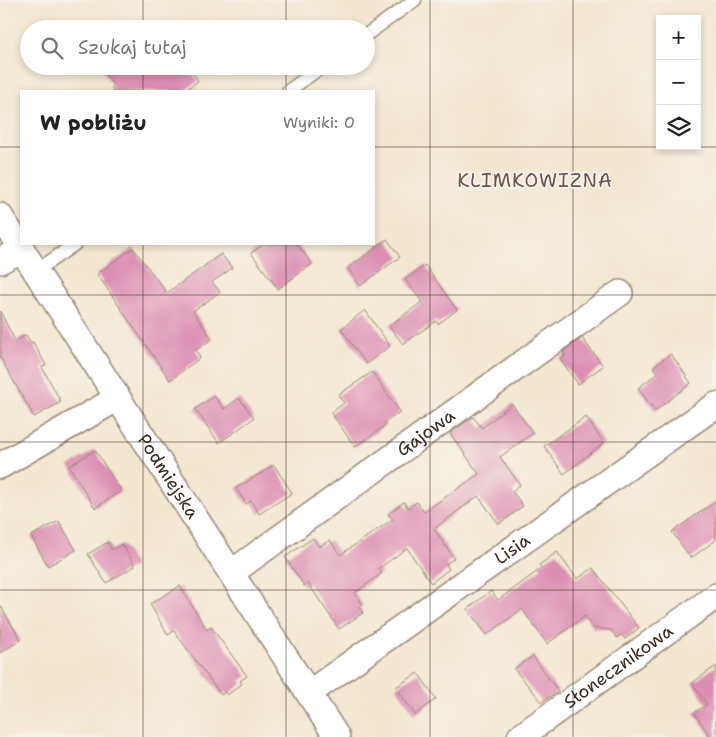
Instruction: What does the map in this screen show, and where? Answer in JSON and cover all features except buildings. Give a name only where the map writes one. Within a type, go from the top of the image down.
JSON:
[{"type":"street","name":"Podmiejska","points":[[0,216],[337,737]]},
{"type":"street","points":[[0,261],[22,249]]},
{"type":"street","name":"Gajowa","points":[[231,573],[620,293]]},
{"type":"street","points":[[0,466],[118,398]]},
{"type":"street","name":"Lisia","points":[[309,693],[716,405]]},
{"type":"street","name":"Słonecznikowa","points":[[520,737],[716,596]]},
{"type":"lane","points":[[375,29],[416,0]]},
{"type":"lane","points":[[289,90],[310,75]]},
{"type":"lane","points":[[36,271],[74,245]]},
{"type":"district","name":"KLIMKOWIZNA","points":[[535,180]]}]
